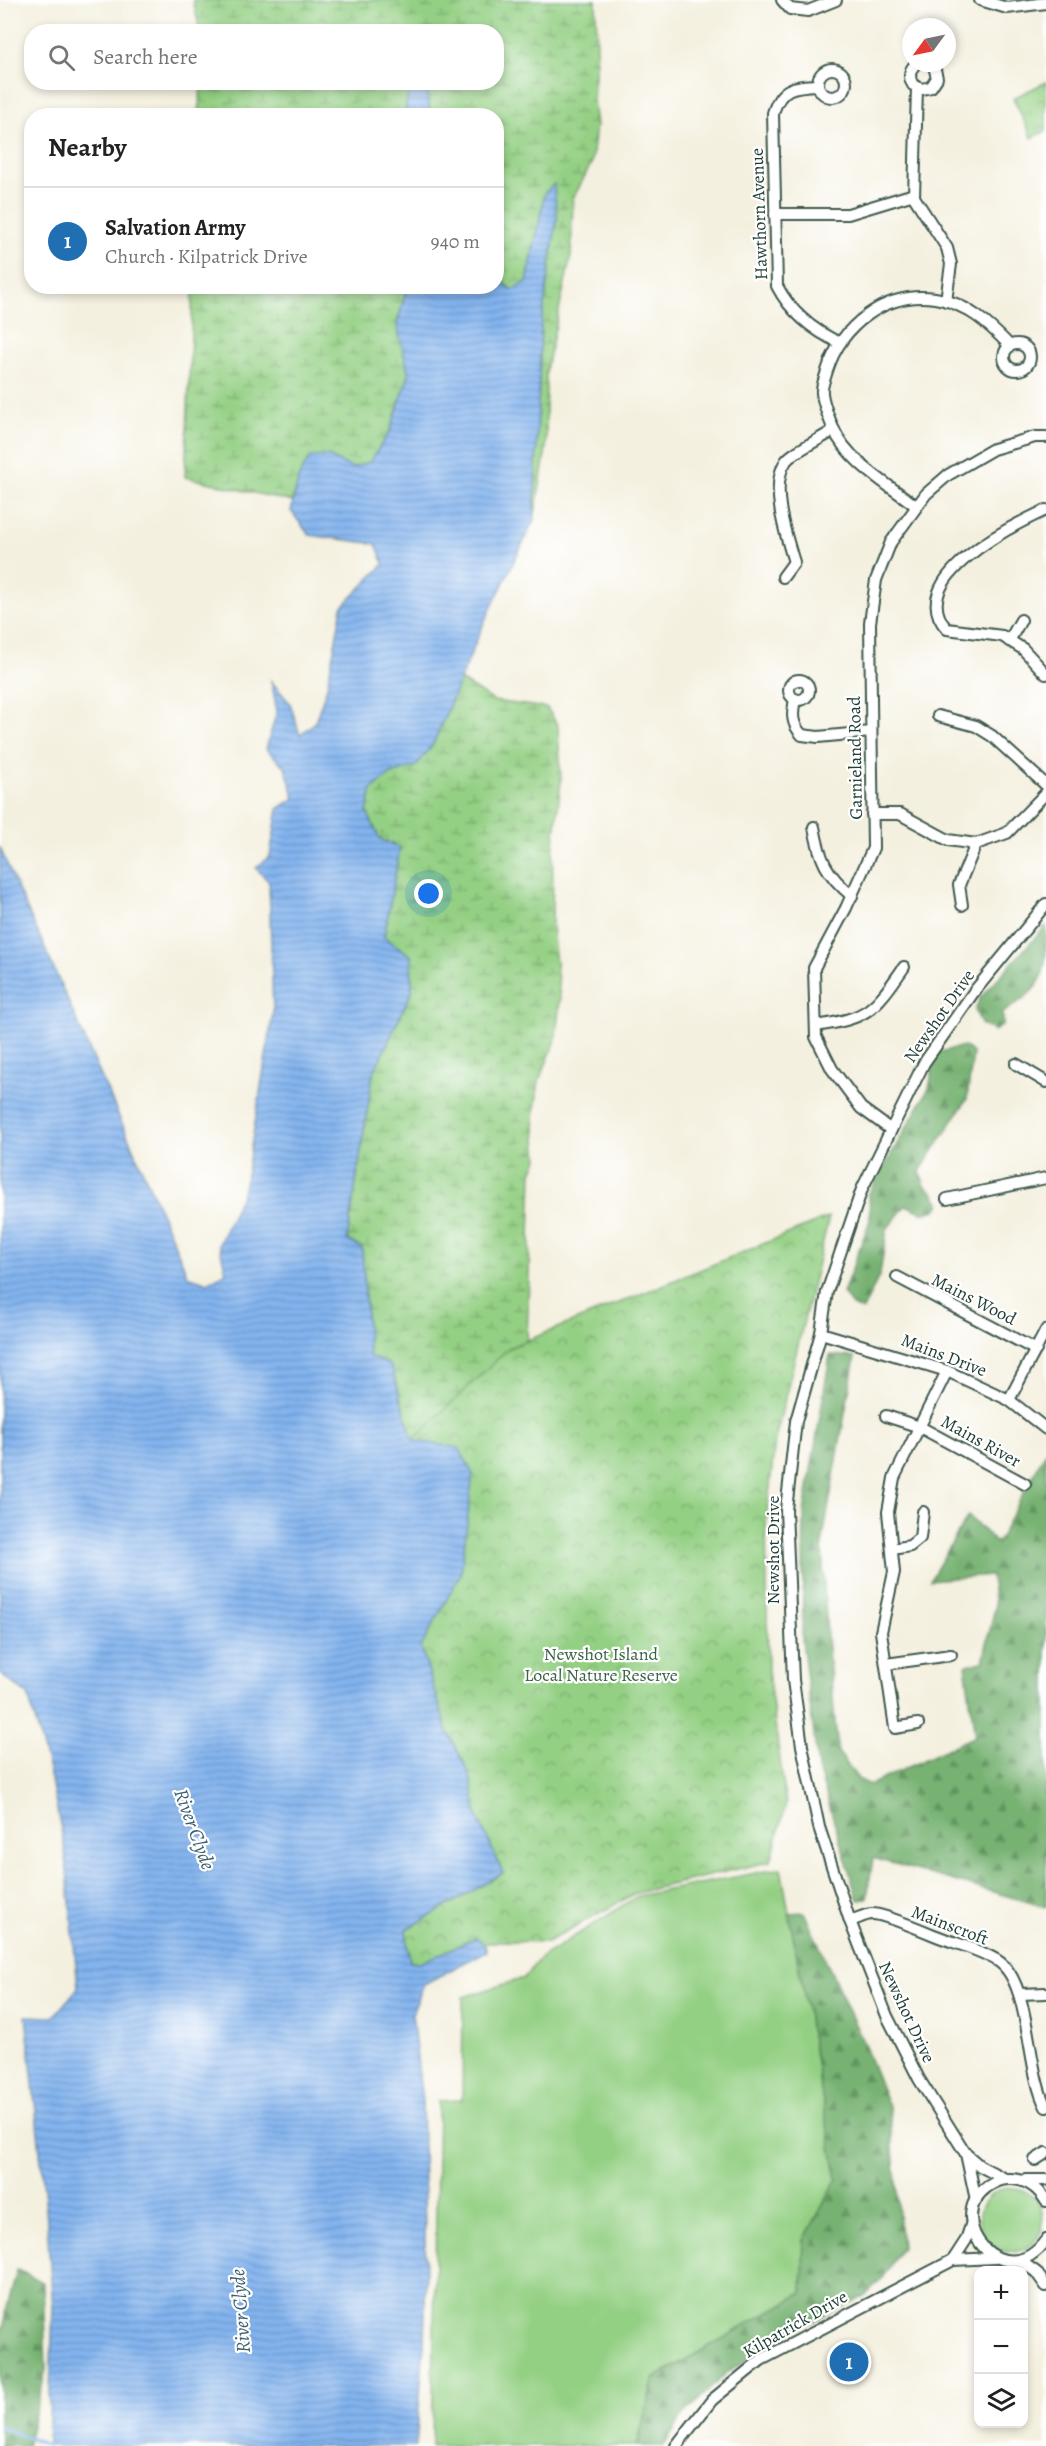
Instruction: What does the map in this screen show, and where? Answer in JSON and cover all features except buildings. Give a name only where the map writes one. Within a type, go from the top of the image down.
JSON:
[{"type":"street","points":[[782,0],[790,9],[808,11],[836,0]]},
{"type":"street","points":[[980,0],[1006,8],[1046,3]]},
{"type":"street","points":[[910,72],[909,76],[917,88],[914,194],[947,248],[951,264],[946,301]]},
{"type":"street","points":[[917,88],[927,89],[935,84],[936,72]]},
{"type":"street","name":"Hawthorn Avenue","points":[[818,85],[791,87],[777,99],[773,112],[777,286],[786,305],[803,321],[840,343]]},
{"type":"street","points":[[775,214],[848,214],[914,194]]},
{"type":"street","points":[[916,506],[853,456],[834,430],[821,391],[831,358],[847,331],[869,312],[903,300],[934,297],[959,304],[994,329],[1010,346]]},
{"type":"street","points":[[783,577],[794,562],[782,523],[778,477],[786,459],[834,430]]},
{"type":"street","name":"Garnieland Road","points":[[891,1130],[861,1108],[832,1069],[816,1037],[814,968],[852,896],[873,848],[870,623],[876,580],[891,542],[916,506],[948,475],[993,449],[1035,437],[1046,437]]},
{"type":"street","points":[[1046,510],[1016,524],[971,554],[938,592],[935,605],[939,620],[947,629],[1002,636],[1023,649],[1046,674]]},
{"type":"street","points":[[1010,640],[1021,620]]},
{"type":"street","points":[[795,699],[792,716],[796,728],[802,735],[818,737],[872,732]]},
{"type":"street","points":[[938,716],[976,726],[992,736],[1046,785]]},
{"type":"street","points":[[872,814],[900,814],[948,840],[976,844],[1007,833],[1046,793]]},
{"type":"street","points":[[814,827],[819,856],[832,879],[852,896]]},
{"type":"street","points":[[962,905],[959,885],[976,844]]},
{"type":"street","name":"Newshot Drive","points":[[1005,2179],[980,2166],[966,2154],[919,2079],[894,2031],[850,1921],[822,1839],[808,1782],[798,1717],[790,1641],[786,1509],[796,1421],[821,1333],[827,1292],[844,1236],[862,1189],[924,1063],[973,993],[1046,904]]},
{"type":"street","points":[[816,1026],[846,1022],[877,1006],[904,967]]},
{"type":"street","points":[[1016,1064],[1046,1082]]},
{"type":"street","points":[[947,1198],[1046,1178]]},
{"type":"street","name":"Mains Wood","points":[[897,1277],[1036,1350]]},
{"type":"street","points":[[1009,1400],[1046,1330]]},
{"type":"street","name":"Mains Drive","points":[[821,1333],[947,1371],[1009,1400],[1046,1429]]},
{"type":"street","name":"Mains River","points":[[918,1724],[895,1728],[881,1632],[894,1572],[888,1512],[894,1478],[947,1371]]},
{"type":"street","name":"Mains River","points":[[886,1416],[920,1427],[1025,1484]]},
{"type":"street","points":[[892,1549],[910,1546],[920,1538],[923,1512]]},
{"type":"street","points":[[886,1664],[951,1655]]},
{"type":"street","name":"Mainscroft","points":[[850,1921],[873,1914],[925,1931],[998,1961],[1010,1974],[1020,1994],[1041,2098],[1046,2107]]},
{"type":"street","points":[[1020,1994],[1046,1993]]},
{"type":"street","points":[[1035,2160],[1046,2153]]},
{"type":"street","name":"Newshot Drive","points":[[966,2154],[976,2199]]},
{"type":"street","points":[[953,2260],[966,2240],[976,2199],[990,2185],[1005,2179],[1046,2180]]},
{"type":"street","points":[[1019,2180],[1037,2189],[1046,2201]]},
{"type":"street","points":[[971,2225],[980,2244],[995,2258]]},
{"type":"street","points":[[1046,2240],[1040,2248],[1019,2260],[1036,2272],[1046,2286]]},
{"type":"street","name":"Kilpatrick Drive","points":[[676,2446],[712,2400],[761,2360],[953,2260],[995,2258],[1019,2260]]},
{"type":"green space","points":[[193,0],[596,0],[597,53],[593,100],[596,125],[592,162],[573,199],[571,256],[546,370],[546,449],[534,520],[541,326],[557,218],[545,193],[527,282],[512,290],[504,284],[504,108],[429,108],[427,90],[504,90],[504,24],[198,24]]},
{"type":"green space","points":[[1046,82],[1046,131],[1032,138],[1013,98]]},
{"type":"green space","points":[[201,90],[408,90],[406,108],[199,108]]},
{"type":"green space","points":[[193,294],[405,294],[397,325],[409,375],[390,431],[370,462],[352,468],[328,456],[299,476],[293,502],[185,477]]},
{"type":"green space","points":[[460,680],[494,701],[547,708],[558,726],[561,780],[553,853],[552,926],[560,1000],[555,1043],[539,1080],[534,1117],[538,1159],[532,1173],[527,1340],[509,1348],[499,1394],[413,1440],[391,1367],[369,1356],[362,1248],[347,1241],[373,1074],[412,991],[411,956],[384,937],[400,848],[380,839],[367,812],[372,789],[391,774],[416,766],[433,744]]},
{"type":"green space","points":[[1046,926],[1044,970],[1036,987],[1003,1013],[1003,1025],[994,1031],[981,1024],[975,1010],[980,998]]},
{"type":"green space","points":[[964,1046],[973,1053],[967,1099],[920,1171],[925,1186],[933,1192],[940,1204],[936,1210],[923,1213],[906,1205],[887,1229],[880,1274],[863,1310],[852,1306],[843,1293],[870,1220],[869,1193],[929,1088],[936,1053]]},
{"type":"green space","name":"Newshot Island Local Nature Reserve","points":[[829,1217],[775,1440],[766,1523],[768,1671],[786,1804],[771,1861],[636,1893],[547,1942],[500,1941],[484,1944],[475,1938],[420,1963],[410,1962],[406,1930],[503,1873],[477,1816],[470,1775],[447,1730],[421,1647],[461,1573],[459,1448],[413,1440],[509,1348]]},
{"type":"green space","points":[[830,1355],[855,1357],[822,1544],[827,1638],[838,1752],[858,1779],[870,1785],[975,1736],[965,1665],[983,1662],[995,1607],[991,1575],[930,1580],[968,1516],[997,1543],[1046,1451],[1046,1907],[873,1858],[867,1899],[858,1900],[818,1768],[802,1640],[804,1512]]},
{"type":"green space","points":[[781,1868],[837,2179],[804,2240],[802,2293],[654,2378],[637,2446],[432,2446],[438,2101],[462,2100],[463,1997],[524,1978],[540,1958],[638,1896]]},
{"type":"green space","points":[[804,1912],[864,2044],[889,2107],[902,2247],[881,2280],[865,2296],[793,2331],[730,2370],[684,2414],[664,2446],[637,2446],[654,2378],[802,2293],[804,2240],[837,2179],[789,1913]]},
{"type":"green space","points":[[1005,2188],[1017,2188],[1034,2197],[1041,2208],[1043,2220],[1041,2232],[1034,2243],[1017,2252],[1005,2252],[993,2247],[984,2238],[979,2226],[979,2214],[984,2202],[993,2193]]},
{"type":"green space","points":[[17,2270],[43,2282],[46,2370],[27,2446],[0,2446],[0,2335]]},
{"type":"water","points":[[408,90],[427,90],[429,108],[406,108]]},
{"type":"water","name":"River Clyde","points":[[554,184],[557,218],[541,326],[534,520],[484,623],[433,744],[416,766],[391,774],[372,789],[367,812],[380,839],[400,848],[384,937],[411,956],[412,991],[373,1074],[347,1240],[362,1248],[369,1356],[391,1366],[413,1440],[459,1448],[473,1474],[461,1573],[421,1647],[447,1730],[470,1775],[477,1816],[503,1873],[406,1930],[410,1962],[420,1963],[475,1938],[484,1944],[487,1951],[424,1984],[412,2014],[422,2101],[426,2274],[424,2344],[416,2446],[48,2446],[53,2308],[46,2210],[26,2016],[53,2017],[78,1988],[65,1849],[48,1766],[28,1695],[0,1674],[0,847],[188,1276],[208,1283],[226,1272],[219,1244],[244,1189],[273,1013],[269,882],[256,868],[270,856],[278,809],[295,798],[285,767],[266,749],[277,711],[271,681],[290,703],[300,735],[315,722],[327,687],[342,607],[384,564],[376,544],[309,535],[291,511],[299,476],[310,457],[328,456],[352,468],[370,462],[390,431],[409,375],[397,325],[405,294],[504,294],[504,284],[512,290],[527,282],[545,193]]},
{"type":"waterway","points":[[0,2427],[49,2446]]},
{"type":"place","name":"Salvation Army","points":[[849,2362]]}]
